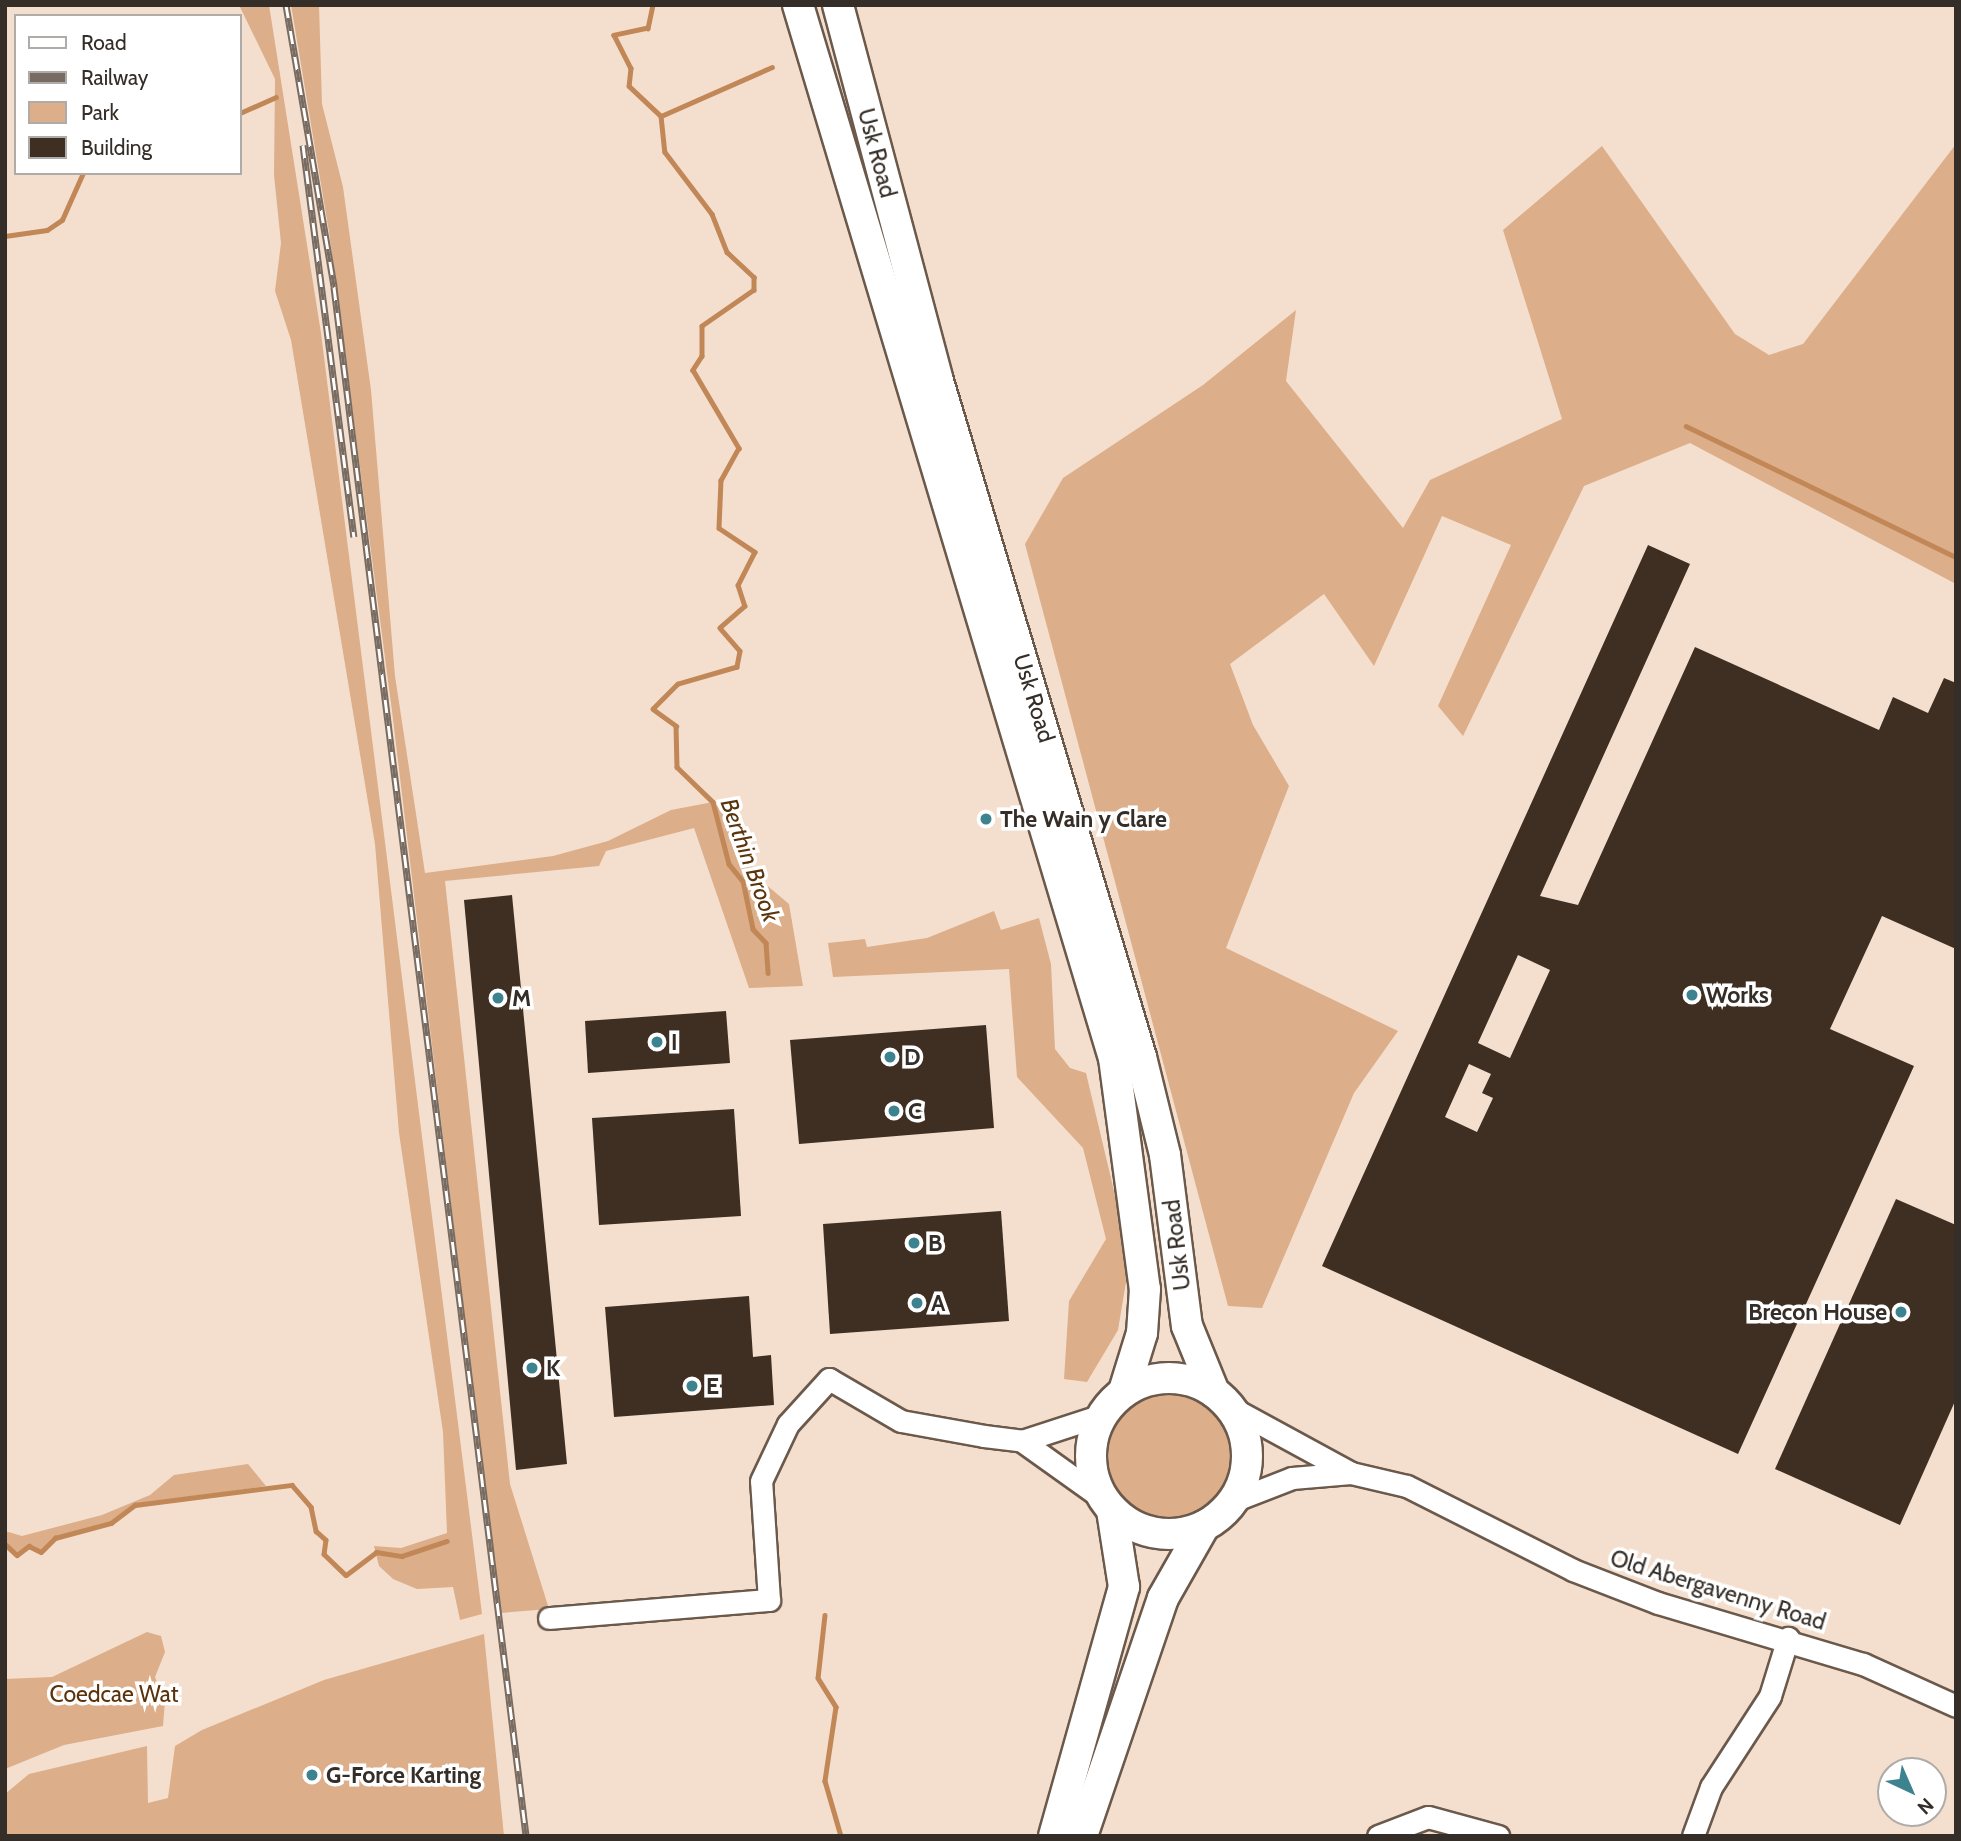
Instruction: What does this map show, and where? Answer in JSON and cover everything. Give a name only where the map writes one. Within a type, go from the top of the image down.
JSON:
[{"type":"highway","name":"Usk Road","points":[[798,5],[1114,1058],[1146,1289],[1142,1333],[1124,1391]]},
{"type":"highway","name":"Usk Road","points":[[838,5],[937,378],[1141,1057],[1166,1155],[1187,1326],[1222,1399]]},
{"type":"highway","points":[[1054,1836],[1124,1587],[1108,1504],[1090,1457],[1102,1415],[1124,1391],[1163,1377],[1222,1399],[1247,1453],[1233,1501],[1204,1526],[1163,1598],[1082,1836]]},
{"type":"highway","points":[[1108,1504],[1156,1533],[1204,1526]]},
{"type":"street","points":[[549,1618],[769,1600],[761,1481],[788,1424],[829,1379],[901,1421],[1022,1441],[1108,1504]]},
{"type":"street","points":[[1222,1399],[1351,1473]]},
{"type":"street","points":[[1022,1441],[1102,1415]]},
{"type":"street","points":[[1233,1501],[1292,1478],[1351,1473]]},
{"type":"street","name":"Old Abergavenny Road","points":[[1351,1473],[1407,1486],[1573,1570],[1647,1599],[1788,1638],[1956,1706]]},
{"type":"street","points":[[1693,1836],[1711,1787],[1770,1696],[1788,1638]]},
{"type":"street","points":[[1378,1836],[1428,1817],[1498,1836]]},
{"type":"green space","points":[[239,5],[269,5],[321,333],[482,1614],[460,1620],[453,1587],[417,1589],[393,1579],[379,1566],[374,1546],[401,1548],[447,1533],[443,1432],[399,1133],[375,844],[291,340],[275,291],[281,243],[274,175],[275,79]]},
{"type":"green space","points":[[291,5],[319,5],[322,104],[343,187],[371,390],[395,676],[425,873],[553,856],[608,841],[671,810],[713,802],[735,824],[757,877],[789,904],[803,986],[749,988],[694,828],[606,851],[599,866],[445,881],[510,1484],[549,1609],[500,1613],[392,711],[329,232]]},
{"type":"green space","points":[[1956,144],[1956,584],[1690,443],[1584,486],[1463,736],[1438,706],[1511,545],[1442,516],[1374,666],[1324,594],[1230,664],[1253,725],[1289,786],[1226,948],[1398,1031],[1354,1093],[1262,1308],[1228,1306],[1025,544],[1063,478],[1203,385],[1296,310],[1286,381],[1403,528],[1430,480],[1562,419],[1503,230],[1602,146],[1735,334],[1769,355],[1803,344]]},
{"type":"green space","points":[[994,911],[1001,930],[1039,918],[1051,964],[1055,1049],[1070,1068],[1086,1073],[1114,1191],[1128,1270],[1118,1330],[1087,1382],[1064,1379],[1069,1301],[1106,1239],[1083,1148],[1017,1077],[1009,969],[833,977],[828,943],[865,939],[867,947],[927,938]]},
{"type":"green space","points":[[1168,1391],[1193,1396],[1214,1410],[1228,1431],[1233,1456],[1228,1481],[1214,1502],[1193,1516],[1168,1521],[1143,1516],[1122,1502],[1108,1481],[1103,1456],[1108,1431],[1122,1410],[1143,1396]]},
{"type":"green space","points":[[248,1464],[266,1486],[135,1505],[111,1523],[55,1538],[41,1552],[29,1546],[17,1555],[5,1544],[5,1531],[22,1536],[102,1515],[150,1495],[174,1475]]},
{"type":"green space","name":"Coedcae Wat","points":[[147,1632],[161,1636],[165,1652],[155,1677],[165,1701],[163,1726],[64,1745],[5,1769],[5,1679],[52,1677]]},
{"type":"green space","points":[[484,1634],[504,1836],[5,1836],[5,1794],[29,1774],[147,1746],[148,1803],[168,1798],[175,1746],[202,1730],[324,1680]]},
{"type":"building","name":"Works","points":[[1648,545],[1690,564],[1540,896],[1578,905],[1695,647],[1879,730],[1893,697],[1928,713],[1944,678],[1956,683],[1956,949],[1882,916],[1830,1029],[1914,1066],[1738,1454],[1322,1266]],"holes":[[[1518,955],[1550,970],[1510,1058],[1478,1043]],[[1469,1064],[1491,1074],[1482,1093],[1493,1098],[1477,1132],[1445,1117]]]},
{"type":"building","points":[[512,895],[567,1464],[516,1470],[464,900]]},
{"type":"building","name":"I","points":[[726,1011],[730,1063],[588,1073],[585,1021]]},
{"type":"building","points":[[986,1025],[994,1128],[799,1144],[790,1040]]},
{"type":"building","points":[[734,1109],[741,1216],[599,1225],[592,1118]]},
{"type":"building","name":"Brecon House","points":[[1896,1199],[1956,1225],[1956,1399],[1900,1525],[1775,1469]]},
{"type":"building","points":[[1001,1211],[1009,1321],[830,1334],[823,1224]]},
{"type":"building","points":[[749,1296],[753,1357],[771,1355],[774,1405],[614,1417],[605,1307]]},
{"type":"waterway","name":"Berthin Brook","points":[[653,5],[648,28],[614,35],[631,68],[629,86],[661,116],[665,152],[712,214],[727,252],[754,277],[754,290],[702,326],[702,356],[693,370],[739,448],[721,480],[719,528],[755,552],[738,585],[745,606],[720,628],[740,651],[737,667],[678,684],[653,709],[676,726],[677,767],[713,802],[729,864],[743,881],[753,929],[766,943],[768,973]]},
{"type":"waterway","points":[[661,116],[772,67]]},
{"type":"waterway","points":[[242,112],[276,97]]},
{"type":"waterway","points":[[5,236],[47,230],[62,220],[82,175]]},
{"type":"waterway","points":[[1686,426],[1956,557]]},
{"type":"waterway","points":[[5,1544],[17,1555],[29,1546],[41,1552],[55,1538],[111,1523],[135,1505],[292,1485],[311,1507],[316,1531],[326,1540],[324,1554],[346,1575],[376,1552],[402,1556],[447,1541]]},
{"type":"waterway","name":"Berthin Brook","points":[[825,1615],[818,1678],[836,1707],[825,1781],[841,1836]]},
{"type":"railway","points":[[286,5],[334,287],[526,1836]]},
{"type":"railway","points":[[303,145],[354,537]]},
{"type":"place","name":"The Wain y Clare","points":[[986,819]]},
{"type":"place","name":"Works","points":[[1692,995]]},
{"type":"place","name":"M","points":[[498,998]]},
{"type":"place","name":"I","points":[[657,1042]]},
{"type":"place","name":"D","points":[[890,1057]]},
{"type":"place","name":"C","points":[[894,1111]]},
{"type":"place","name":"B","points":[[914,1243]]},
{"type":"place","name":"A","points":[[917,1303]]},
{"type":"place","name":"Brecon House","points":[[1901,1312]]},
{"type":"place","name":"K","points":[[532,1368]]},
{"type":"place","name":"E","points":[[692,1386]]},
{"type":"place","name":"G-Force Karting","points":[[312,1775]]}]
